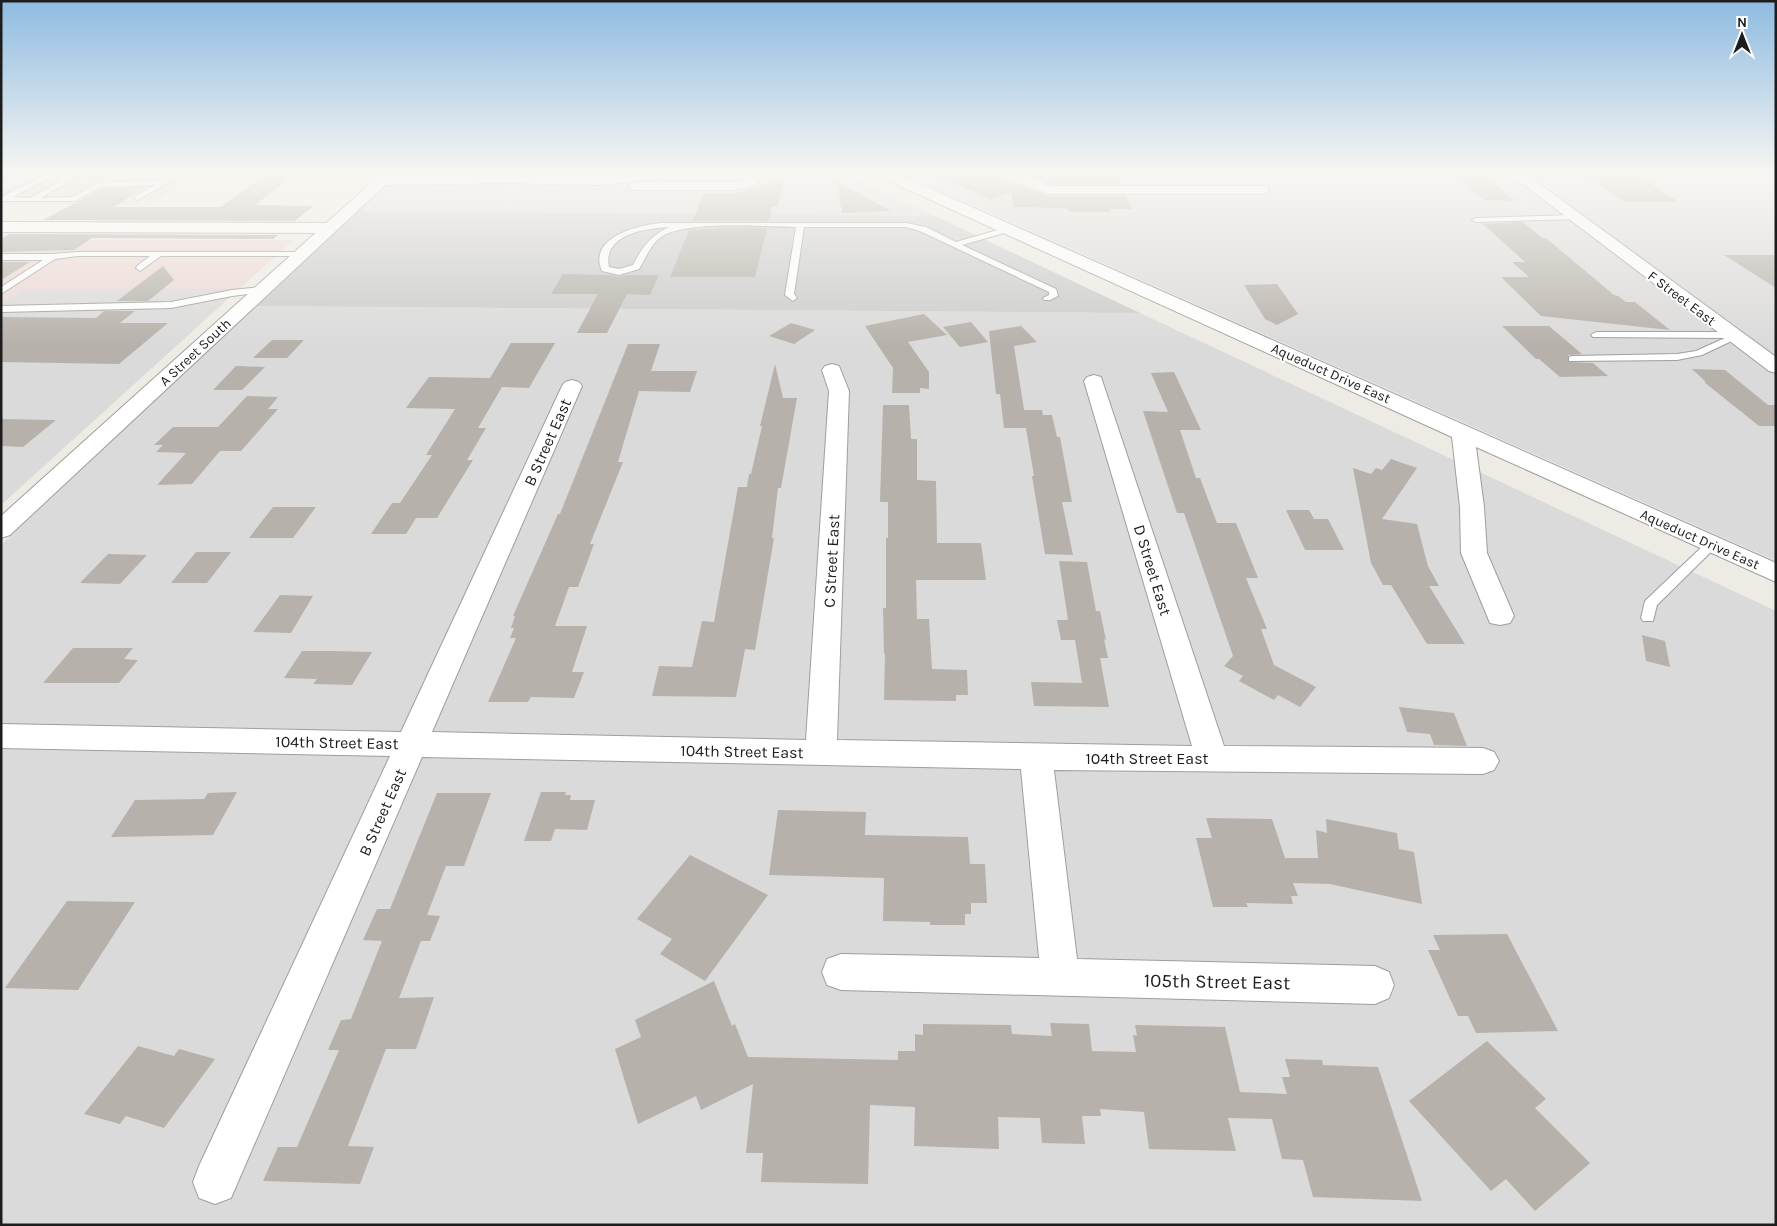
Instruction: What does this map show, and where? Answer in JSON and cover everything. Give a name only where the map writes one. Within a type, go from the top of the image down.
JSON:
[{"type":"street","name":"A Street South","points":[[1,530],[326,231]]},
{"type":"street","name":"Aqueduct Drive East","points":[[1013,231],[1776,573]]},
{"type":"street","name":"F Street East","points":[[1593,231],[1776,367]]},
{"type":"street","name":"C Street East","points":[[821,753],[839,391],[832,370]]},
{"type":"street","name":"D Street East","points":[[1094,381],[1212,758]]},
{"type":"street","name":"B Street East","points":[[215,1182],[572,386]]},
{"type":"street","points":[[1463,432],[1472,507],[1474,553],[1500,616]]},
{"type":"street","name":"104th Street East","points":[[1,736],[1036,757],[1483,761]]},
{"type":"street","points":[[1036,757],[1060,978]]},
{"type":"street","name":"105th Street East","points":[[840,972],[1375,985]]},
{"type":"lane","points":[[630,231],[618,236],[608,248],[603,262],[605,269],[619,272],[636,267],[644,250],[655,236],[665,231]]},
{"type":"lane","points":[[793,298],[789,295],[799,231]]},
{"type":"lane","points":[[929,231],[1053,291],[1054,296],[1047,298]]},
{"type":"lane","points":[[955,245],[1001,231]]},
{"type":"lane","points":[[1,257],[53,257],[77,254],[301,254]]},
{"type":"lane","points":[[140,268],[159,254]]},
{"type":"lane","points":[[1,291],[53,257]]},
{"type":"lane","points":[[1,308],[171,304],[232,293],[262,290]]},
{"type":"lane","points":[[1596,335],[1734,336]]},
{"type":"lane","points":[[1572,359],[1677,357],[1699,352],[1734,336]]},
{"type":"lane","points":[[1648,618],[1650,604],[1712,544]]},
{"type":"shaded area","points":[[336,231],[967,231],[1140,313],[253,306]]},
{"type":"shaded area","points":[[1031,231],[1776,231],[1776,561]]},
{"type":"shaded area","points":[[1,240],[294,240],[239,289],[23,289],[1,303]]},
{"type":"shaded area","points":[[23,289],[239,289],[1,505],[1,303]]},
{"type":"shaded area","points":[[253,306],[1140,313],[1776,611],[1776,1225],[1,1225],[1,545]]},
{"type":"building","points":[[689,231],[766,231],[755,277],[670,277]]},
{"type":"building","points":[[1491,231],[1534,231],[1542,238],[1546,238],[1614,295],[1626,302],[1635,302],[1670,330],[1541,316],[1501,277],[1529,277],[1512,262],[1525,262]]},
{"type":"building","points":[[9,234],[278,235],[273,239],[92,238],[74,250],[1,252],[1,239]]},
{"type":"building","points":[[1724,255],[1776,255],[1776,288]]},
{"type":"building","points":[[1,262],[30,262],[1,280]]},
{"type":"building","points":[[163,266],[174,280],[148,301],[117,301]]},
{"type":"building","points":[[563,274],[610,275],[619,277],[626,275],[659,275],[650,295],[627,294],[607,333],[577,333],[598,294],[551,294]]},
{"type":"building","points":[[1277,284],[1298,314],[1277,325],[1265,319],[1244,285]]},
{"type":"building","points":[[104,311],[135,311],[120,323],[168,323],[119,364],[1,362],[1,317],[96,318]]},
{"type":"building","points":[[924,314],[947,335],[908,342],[929,372],[929,389],[920,388],[920,393],[892,393],[893,368],[865,326]]},
{"type":"building","points":[[971,322],[988,342],[960,347],[943,327]]},
{"type":"building","points":[[791,323],[815,330],[794,344],[769,336]]},
{"type":"building","points":[[1021,326],[1037,342],[1014,346],[1024,410],[1042,410],[1043,415],[1052,415],[1057,437],[1060,437],[1072,502],[1062,502],[1073,555],[1045,554],[1026,428],[1004,428],[1000,394],[996,394],[989,331]]},
{"type":"building","points":[[1502,326],[1549,326],[1582,354],[1568,355],[1568,362],[1593,363],[1608,376],[1560,377],[1539,359],[1536,359]]},
{"type":"building","points":[[272,340],[304,340],[287,358],[253,358]]},
{"type":"building","points":[[511,343],[555,343],[529,388],[502,387],[478,428],[486,428],[467,460],[473,460],[437,518],[416,518],[406,534],[371,534],[392,503],[400,503],[432,455],[426,455],[455,409],[406,408],[429,377],[490,378]]},
{"type":"building","points":[[628,344],[660,344],[651,371],[697,371],[690,392],[639,391],[618,462],[623,462],[590,544],[594,544],[578,587],[569,587],[555,626],[587,626],[572,672],[584,672],[574,698],[531,697],[528,702],[488,702],[516,638],[510,638],[514,628],[511,628],[515,616],[513,616],[558,514],[560,514]]},
{"type":"building","points":[[775,364],[783,398],[797,398],[781,488],[778,488],[772,538],[774,538],[755,650],[745,649],[736,697],[652,696],[659,666],[692,667],[702,621],[714,622],[738,487],[747,487],[749,474],[751,474]]},
{"type":"building","points":[[236,366],[265,367],[242,390],[213,390]]},
{"type":"building","points":[[1692,369],[1725,370],[1768,405],[1776,405],[1776,426],[1759,426],[1704,382],[1706,382]]},
{"type":"building","points":[[1174,372],[1201,430],[1180,430],[1196,478],[1200,478],[1217,523],[1236,523],[1258,578],[1246,578],[1267,629],[1261,629],[1274,665],[1316,687],[1300,707],[1278,695],[1274,700],[1239,681],[1243,676],[1224,666],[1233,656],[1184,513],[1177,513],[1143,411],[1168,412],[1151,373]]},
{"type":"building","points":[[247,396],[278,397],[268,409],[278,409],[241,451],[220,451],[192,484],[157,485],[186,453],[156,452],[163,445],[154,445],[173,427],[218,427]]},
{"type":"building","points":[[883,405],[909,405],[911,439],[917,439],[917,480],[936,481],[937,543],[981,543],[986,580],[916,580],[917,619],[929,619],[932,669],[967,670],[968,695],[956,695],[956,701],[884,700],[883,608],[886,608],[888,502],[880,502]]},
{"type":"building","points":[[1,419],[56,420],[23,447],[1,446]]},
{"type":"building","points":[[1391,459],[1417,468],[1382,519],[1417,524],[1428,566],[1439,586],[1429,586],[1465,644],[1427,644],[1391,585],[1383,585],[1371,563],[1353,468],[1371,474],[1376,468],[1382,470]]},
{"type":"building","points":[[273,507],[316,507],[293,538],[249,538]]},
{"type":"building","points":[[1286,510],[1309,510],[1314,519],[1328,519],[1344,550],[1305,550]]},
{"type":"building","points":[[196,552],[231,552],[207,583],[171,583]]},
{"type":"building","points":[[108,554],[147,555],[120,584],[80,583]]},
{"type":"building","points":[[1059,561],[1087,562],[1096,611],[1100,611],[1106,640],[1104,639],[1108,658],[1100,658],[1109,707],[1034,706],[1031,682],[1082,683],[1075,640],[1061,640],[1057,620],[1068,620]]},
{"type":"building","points":[[280,595],[313,596],[291,633],[253,632]]},
{"type":"building","points":[[1642,635],[1665,641],[1670,667],[1646,661]]},
{"type":"building","points":[[73,648],[133,648],[124,659],[138,660],[119,683],[43,683]]},
{"type":"building","points":[[302,651],[372,652],[352,685],[313,684],[317,679],[284,678]]},
{"type":"building","points":[[1399,707],[1454,713],[1467,746],[1434,745],[1430,734],[1407,732]]},
{"type":"building","points":[[237,792],[213,835],[111,837],[135,800],[204,799],[208,793]]},
{"type":"building","points":[[541,792],[566,792],[565,795],[571,795],[570,800],[595,800],[587,830],[555,829],[551,841],[524,841]]},
{"type":"building","points":[[437,793],[491,793],[464,866],[446,866],[427,915],[440,916],[430,941],[421,941],[399,998],[434,997],[416,1049],[386,1049],[348,1146],[374,1147],[360,1184],[263,1181],[278,1147],[297,1147],[339,1050],[328,1050],[341,1020],[351,1019],[382,941],[363,940],[377,909],[390,909]]},
{"type":"building","points":[[778,810],[866,812],[865,835],[968,837],[970,864],[985,864],[987,903],[971,903],[971,914],[965,914],[965,925],[930,925],[930,922],[883,921],[884,878],[769,875]]},
{"type":"building","points":[[1206,818],[1272,819],[1285,858],[1318,858],[1316,830],[1327,833],[1326,819],[1397,833],[1399,849],[1414,852],[1422,904],[1330,884],[1293,883],[1298,896],[1291,896],[1293,904],[1246,903],[1248,907],[1213,907],[1196,838],[1212,838]]},
{"type":"building","points":[[690,855],[768,895],[705,981],[660,954],[672,939],[637,919]]},
{"type":"building","points":[[67,901],[135,902],[78,990],[5,988]]},
{"type":"building","points":[[1507,934],[1558,1031],[1476,1033],[1468,1016],[1458,1016],[1428,950],[1440,950],[1433,935]]},
{"type":"building","points":[[714,981],[732,1026],[735,1024],[748,1057],[898,1060],[898,1051],[915,1051],[915,1034],[923,1035],[923,1024],[1011,1025],[1012,1034],[1052,1036],[1050,1023],[1089,1024],[1092,1051],[1136,1052],[1133,1035],[1137,1036],[1135,1025],[1225,1027],[1240,1092],[1287,1094],[1282,1077],[1290,1077],[1285,1059],[1322,1060],[1323,1065],[1378,1067],[1422,1201],[1313,1197],[1303,1160],[1282,1159],[1272,1119],[1228,1118],[1236,1151],[1149,1149],[1144,1112],[1100,1109],[1101,1116],[1082,1116],[1085,1144],[1042,1143],[1040,1118],[998,1117],[999,1149],[914,1146],[915,1107],[870,1105],[868,1184],[761,1182],[763,1153],[746,1153],[753,1084],[701,1110],[696,1096],[638,1124],[615,1049],[641,1037],[635,1020]]},
{"type":"building","points":[[1487,1041],[1546,1099],[1535,1108],[1590,1163],[1535,1211],[1506,1179],[1491,1191],[1409,1101]]},
{"type":"building","points":[[138,1046],[174,1056],[179,1049],[215,1059],[164,1128],[126,1116],[120,1124],[84,1114]]}]
